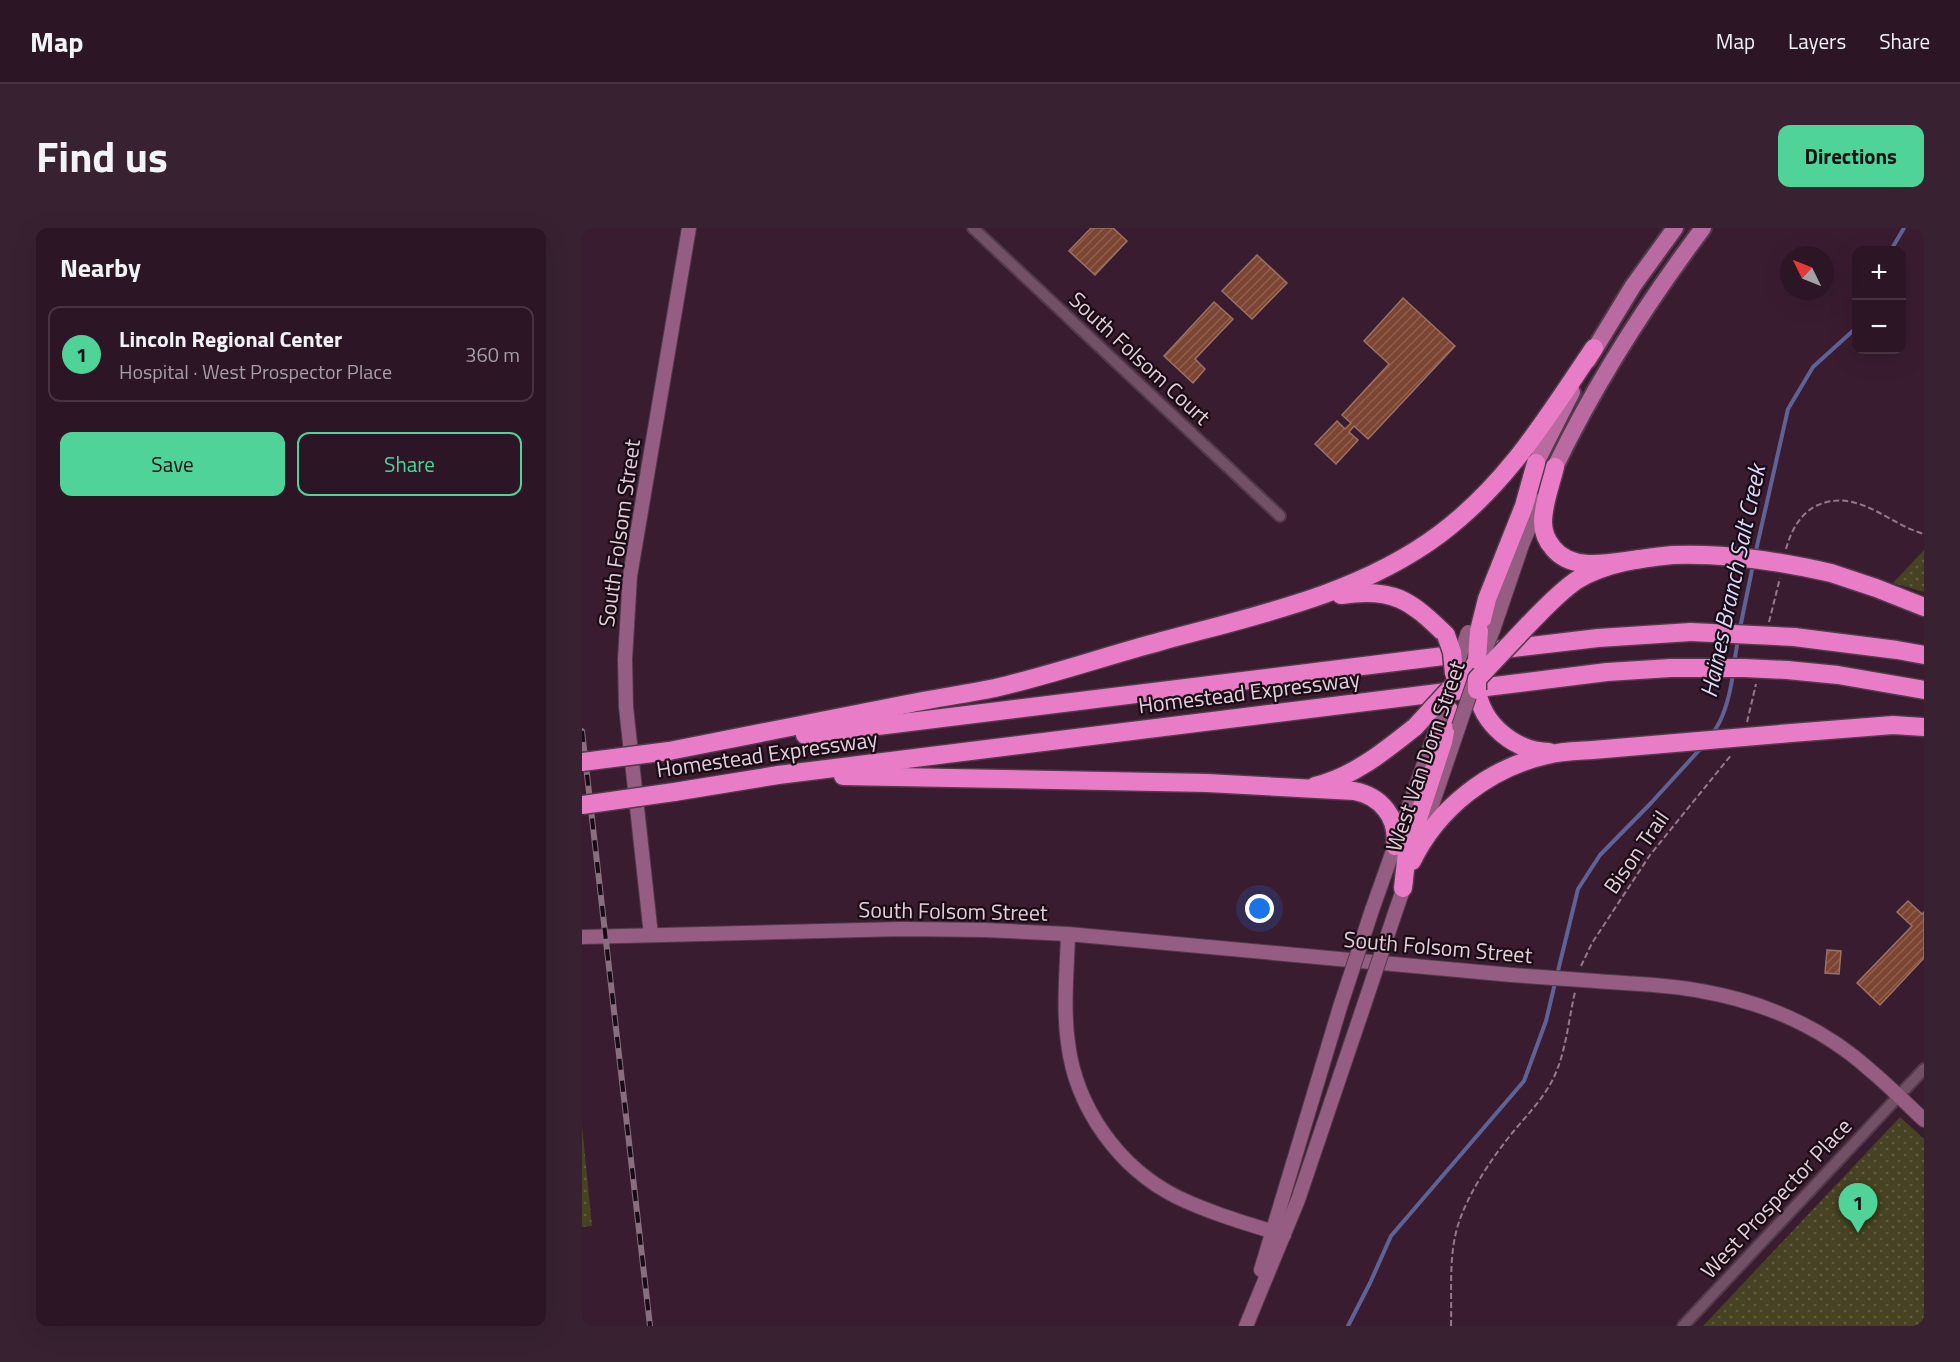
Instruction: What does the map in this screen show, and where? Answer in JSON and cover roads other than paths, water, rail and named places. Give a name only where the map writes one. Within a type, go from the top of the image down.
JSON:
[{"type":"highway","points":[[669,751],[996,688],[1310,600],[1359,581],[1413,553],[1464,514],[1513,465],[1536,435],[1594,348]]},
{"type":"highway","points":[[1536,463],[1524,506],[1487,599],[1480,631],[1479,697],[1490,721],[1503,734],[1530,749],[1568,752]]},
{"type":"highway","points":[[1555,467],[1543,523],[1549,543],[1566,559],[1589,564],[1673,555],[1728,555],[1794,564],[1831,573],[1924,607]]},
{"type":"highway","points":[[1298,788],[1319,785],[1369,762],[1415,727],[1452,683],[1478,669],[1577,581],[1610,566],[1641,559]]},
{"type":"highway","points":[[1310,600],[1372,592],[1393,596],[1420,610],[1446,635],[1452,652],[1452,683],[1446,723],[1407,852],[1403,888]]},
{"type":"highway","name":"Homestead Expressway","points":[[582,762],[1586,639],[1646,634],[1691,632],[1794,636],[1924,655]]},
{"type":"highway","name":"Homestead Expressway","points":[[582,805],[778,775],[1595,673],[1671,668],[1787,670],[1849,677],[1924,690]]},
{"type":"highway","points":[[1446,723],[1478,669]]},
{"type":"highway","points":[[1413,861],[1429,833],[1449,809],[1470,790],[1507,768],[1546,755],[1893,725],[1924,727]]},
{"type":"highway","points":[[778,775],[1207,783],[1354,790],[1368,795],[1384,806],[1395,828],[1395,846]]},
{"type":"main road","name":"South Folsom Street","points":[[689,228],[630,576],[626,619],[624,659],[626,706],[651,935],[902,929],[1068,934],[1699,990],[1734,997],[1793,1018],[1838,1045],[1870,1069],[1924,1120]]},
{"type":"main road","points":[[1536,463],[1594,348],[1633,286],[1675,228]]},
{"type":"main road","name":"West Van Dorn Street","points":[[1452,683],[1522,545],[1555,467],[1598,384],[1627,335],[1703,228]]},
{"type":"main road","name":"West Van Dorn Street","points":[[1245,1326],[1279,1233],[1340,1007],[1372,910],[1395,846],[1446,723]]},
{"type":"main road","name":"West Van Dorn Street","points":[[1279,1233],[1298,1200],[1413,861],[1446,723]]},
{"type":"main road","points":[[1068,934],[1066,1020],[1072,1067],[1081,1094],[1104,1135],[1134,1167],[1152,1182],[1176,1196],[1197,1206],[1279,1233]]},
{"type":"main road","points":[[582,937],[651,935]]},
{"type":"street","name":"South Folsom Court","points":[[973,228],[1280,516]]},
{"type":"street","name":"West Prospector Place","points":[[1683,1326],[1924,1069]]},
{"type":"waterway","name":"Haines Branch Salt Creek","points":[[1893,246],[1904,228]]},
{"type":"waterway","name":"Haines Branch Salt Creek","points":[[1755,555],[1788,409],[1813,367],[1852,332]]},
{"type":"waterway","name":"Haines Branch Salt Creek","points":[[1740,628],[1753,565]]},
{"type":"waterway","name":"Haines Branch Salt Creek","points":[[1734,664],[1738,639]]},
{"type":"waterway","name":"Haines Branch Salt Creek","points":[[1712,734],[1724,713],[1733,674]]},
{"type":"waterway","name":"Haines Branch Salt Creek","points":[[1557,975],[1578,889],[1600,855],[1702,747]]},
{"type":"waterway","name":"Haines Branch Salt Creek","points":[[1348,1326],[1391,1236],[1524,1081],[1546,1021],[1555,983]]},
{"type":"railway","points":[[582,731],[650,1326]]},
{"type":"place","name":"Lincoln Regional Center","points":[[1858,1233]]}]
